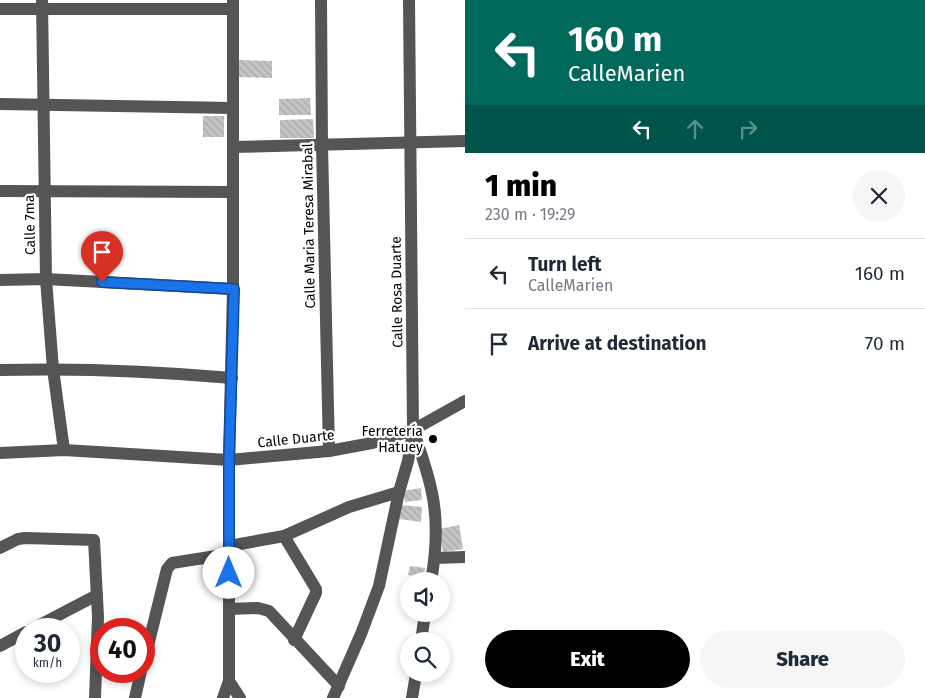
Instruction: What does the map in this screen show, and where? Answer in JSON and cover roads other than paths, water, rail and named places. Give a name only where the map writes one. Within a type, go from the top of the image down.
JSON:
[{"type":"street","name":"Calle Maria Teresa Mirabal","points":[[322,0],[322,145],[329,451]]},
{"type":"street","name":"Calle Rosa Duarte","points":[[410,0],[413,430],[432,493],[435,525],[435,558],[433,572]]},
{"type":"street","points":[[0,9],[42,5],[233,5],[234,289],[229,460],[229,681],[222,698]]},
{"type":"street","name":"Calle 7ma","points":[[42,5],[46,279],[53,369],[64,450]]},
{"type":"street","points":[[0,104],[233,108]]},
{"type":"street","points":[[232,147],[465,141]]},
{"type":"street","points":[[0,191],[233,192]]},
{"type":"street","points":[[0,280],[46,279],[234,289]]},
{"type":"street","points":[[0,370],[53,369],[185,374],[232,378]]},
{"type":"street","name":"Calle Duarte","points":[[0,452],[64,450],[229,460],[329,451],[372,443],[413,430],[464,405]]},
{"type":"street","points":[[333,698],[361,634],[379,586],[399,492],[408,461],[413,430]]},
{"type":"street","points":[[155,618],[167,569],[172,563],[284,536],[349,507],[399,492]]},
{"type":"street","points":[[284,536],[316,589],[316,593],[294,640]]},
{"type":"street","points":[[0,548],[18,539],[25,538],[93,539],[95,542],[97,595],[95,698]]},
{"type":"street","points":[[435,558],[465,558]]},
{"type":"street","points":[[53,618],[97,595]]},
{"type":"street","points":[[229,610],[258,608],[269,612],[339,686]]},
{"type":"street","points":[[0,646],[15,638]]},
{"type":"street","points":[[229,681],[240,698]]},
{"type":"street","points":[[412,698],[415,682]]},
{"type":"street","points":[[134,698],[138,683]]},
{"type":"place","name":"Ferretería Hatuey","points":[[433,439]]}]
